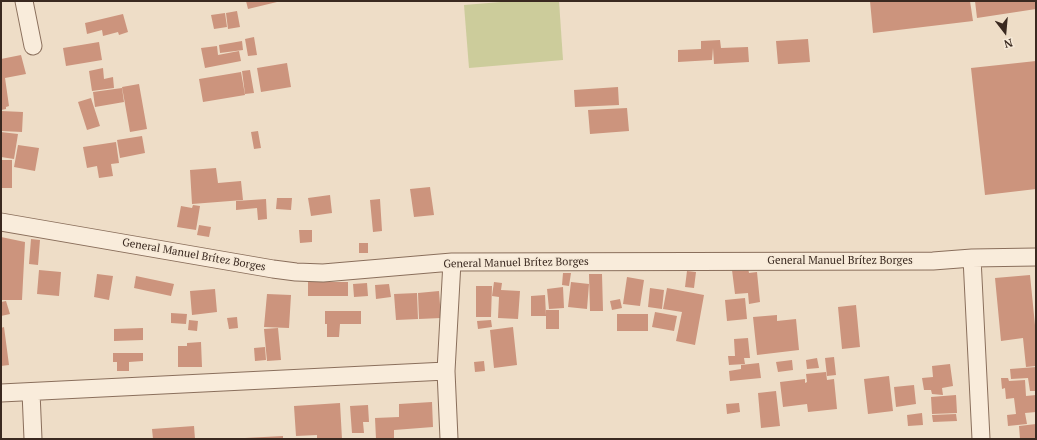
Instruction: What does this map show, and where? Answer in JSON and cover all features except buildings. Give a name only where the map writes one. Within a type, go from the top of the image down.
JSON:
[{"type":"street","points":[[24,1],[34,46]]},
{"type":"street","name":"General Manuel Brítez Borges","points":[[1,222],[266,268],[296,272],[323,273],[452,262],[933,261],[972,258],[1036,257]]},
{"type":"street","points":[[972,258],[981,439]]},
{"type":"street","points":[[449,439],[446,371],[452,262]]},
{"type":"street","points":[[1,393],[446,371]]},
{"type":"street","points":[[31,392],[32,439]]},
{"type":"green space","points":[[513,1],[559,1],[563,60],[469,68],[464,5]]}]
